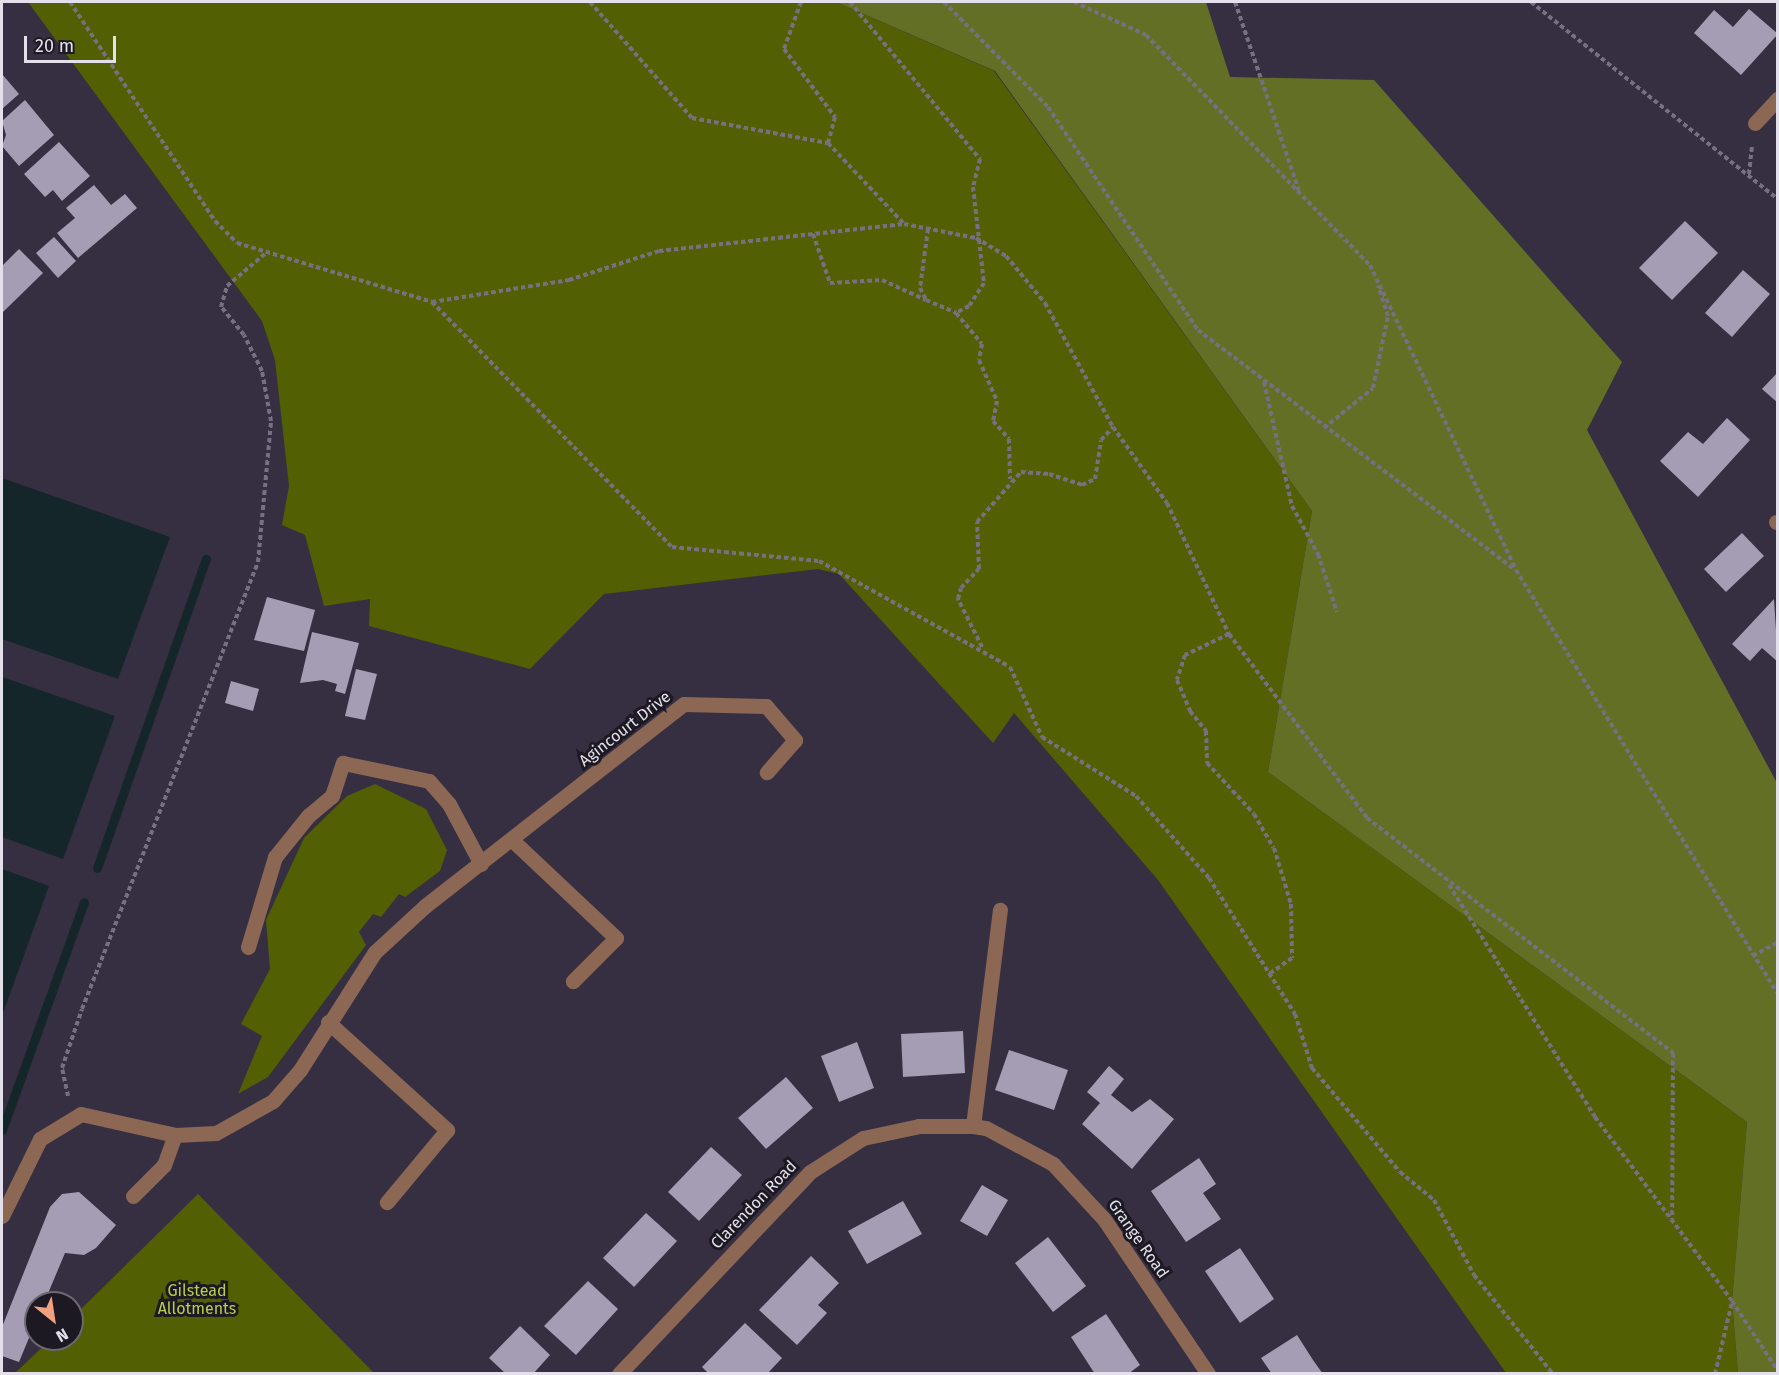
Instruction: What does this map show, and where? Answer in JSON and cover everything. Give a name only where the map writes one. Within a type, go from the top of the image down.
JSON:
[{"type":"street","points":[[1755,123],[1778,98]]},
{"type":"street","name":"Agincourt Drive","points":[[81,1114],[175,1135],[216,1133],[273,1101],[300,1070],[328,1022],[375,952],[481,864],[684,704],[766,706],[795,740],[767,771]]},
{"type":"street","points":[[248,947],[275,857],[308,816],[332,796],[343,763],[429,781],[449,804],[481,864]]},
{"type":"street","points":[[512,840],[616,938],[573,981]]},
{"type":"street","points":[[979,1127],[1000,910]]},
{"type":"street","points":[[328,1022],[447,1130],[387,1202]]},
{"type":"street","points":[[2,1216],[40,1139],[81,1114]]},
{"type":"street","name":"Clarendon Road","points":[[620,1374],[810,1172],[863,1138],[919,1126],[979,1127]]},
{"type":"street","name":"Grange Road","points":[[979,1127],[1053,1164],[1104,1219],[1208,1374]]},
{"type":"street","points":[[133,1196],[164,1165],[175,1135]]},
{"type":"path","points":[[70,2],[215,221],[237,243],[432,302],[569,280],[659,251],[904,224],[976,238],[1006,256],[1045,303],[1113,427],[1167,503],[1229,634],[1367,818],[1446,881],[1673,1053],[1672,1220]]},
{"type":"path","points":[[590,2],[692,118],[828,143],[904,224]]},
{"type":"path","points":[[801,2],[784,49],[835,117],[828,143]]},
{"type":"path","points":[[850,2],[980,159],[973,187],[976,238],[984,283],[969,306],[956,313]]},
{"type":"path","points":[[944,2],[1048,107],[1198,330],[1323,428],[1516,570]]},
{"type":"path","points":[[1074,2],[1146,35],[1370,265],[1516,570],[1778,994]]},
{"type":"path","points":[[1235,2],[1299,193]]},
{"type":"path","points":[[1531,2],[1778,198]]},
{"type":"path","points":[[1749,174],[1755,123]]},
{"type":"path","points":[[926,300],[920,288],[928,229]]},
{"type":"path","points":[[813,234],[830,283],[882,280],[956,313],[982,344],[979,360],[997,401],[993,421],[1009,439],[1010,479]]},
{"type":"path","points":[[81,1114],[65,1092],[62,1068],[258,562],[269,494],[271,421],[262,371],[244,335],[221,307],[228,286],[267,252]]},
{"type":"path","points":[[1323,428],[1373,388],[1388,316],[1370,265]]},
{"type":"path","points":[[432,302],[672,547],[819,561],[982,647],[1010,667],[1042,737],[1136,796],[1202,870],[1295,1014],[1312,1068],[1400,1172],[1434,1200],[1474,1275],[1553,1374]]},
{"type":"path","points":[[1264,381],[1292,506],[1318,554],[1337,612]]},
{"type":"path","points":[[982,647],[958,599],[960,588],[980,569],[976,522],[1010,479],[1021,472],[1049,474],[1082,486],[1095,479],[1101,440],[1113,427]]},
{"type":"path","points":[[1229,634],[1185,655],[1177,680],[1190,711],[1206,731],[1207,763],[1254,814],[1274,848],[1290,904],[1292,958],[1269,974]]},
{"type":"path","points":[[1446,881],[1594,1117],[1732,1301],[1778,1371]]},
{"type":"path","points":[[1754,956],[1778,942]]},
{"type":"path","points":[[1715,1374],[1732,1301]]},
{"type":"green space","points":[[28,2],[836,2],[994,71],[1312,511],[1268,772],[1747,1122],[1732,1301],[1738,1373],[1506,1373],[1158,880],[1014,713],[993,743],[839,574],[818,569],[604,594],[530,669],[369,626],[370,599],[324,606],[305,535],[282,525],[289,486],[275,360],[262,321]]},
{"type":"green space","points":[[836,2],[1206,2],[1230,77],[1374,80],[1622,362],[1587,430],[1777,783],[1777,1373],[1738,1373],[1732,1301],[1747,1122],[1268,772],[1312,511],[995,71]]},
{"type":"green space","points":[[375,784],[426,809],[447,850],[440,871],[405,897],[399,894],[381,917],[373,914],[359,932],[366,945],[268,1077],[238,1094],[262,1036],[241,1024],[270,969],[266,920],[304,838],[347,796]]},
{"type":"green space","name":"Gilstead Allotments","points":[[198,1194],[374,1373],[15,1373],[38,1351],[84,1351],[84,1306]]},
{"type":"shaded area","points":[[2,478],[170,537],[118,679],[2,639]]},
{"type":"shaded area","points":[[2,677],[115,716],[63,859],[2,837]]},
{"type":"shaded area","points":[[2,869],[49,886],[2,1016]]},
{"type":"building","points":[[1749,9],[1778,34],[1741,75],[1694,33],[1714,10],[1733,27]]},
{"type":"building","points":[[2,74],[19,94],[2,109]]},
{"type":"building","points":[[25,100],[54,135],[19,166],[2,146],[6,135],[2,121]]},
{"type":"building","points":[[59,142],[90,176],[62,201],[53,190],[45,197],[24,174]]},
{"type":"building","points":[[94,185],[111,205],[125,194],[137,208],[78,258],[57,233],[75,218],[66,208]]},
{"type":"building","points":[[1685,221],[1718,253],[1672,300],[1639,268]]},
{"type":"building","points":[[54,237],[76,261],[58,278],[36,253]]},
{"type":"building","points":[[19,249],[43,273],[2,313],[2,266]]},
{"type":"building","points":[[1743,270],[1770,294],[1732,337],[1705,313]]},
{"type":"building","points":[[1778,372],[1778,403],[1762,389]]},
{"type":"building","points":[[1727,418],[1750,440],[1698,497],[1660,461],[1688,432],[1703,444]]},
{"type":"building","points":[[1742,533],[1764,556],[1726,592],[1704,569]]},
{"type":"building","points":[[267,597],[315,610],[304,651],[254,640]]},
{"type":"building","points":[[1774,599],[1778,662],[1762,648],[1750,661],[1732,644]]},
{"type":"building","points":[[312,632],[359,643],[345,694],[335,691],[337,684],[323,680],[300,683]]},
{"type":"building","points":[[356,669],[377,674],[365,720],[345,716]]},
{"type":"building","points":[[231,681],[259,689],[253,711],[225,703]]},
{"type":"building","points":[[963,1031],[965,1073],[903,1077],[901,1034]]},
{"type":"building","points":[[857,1042],[874,1088],[839,1102],[821,1056]]},
{"type":"building","points":[[1009,1050],[1068,1070],[1054,1110],[995,1090]]},
{"type":"building","points":[[1109,1066],[1124,1079],[1111,1095],[1132,1112],[1150,1099],[1174,1119],[1132,1169],[1082,1124],[1100,1103],[1087,1092]]},
{"type":"building","points":[[786,1077],[813,1108],[766,1149],[738,1118]]},
{"type":"building","points":[[711,1147],[742,1175],[699,1221],[668,1192]]},
{"type":"building","points":[[1199,1158],[1216,1184],[1203,1193],[1221,1219],[1186,1242],[1151,1191]]},
{"type":"building","points":[[982,1185],[1008,1200],[987,1236],[960,1221]]},
{"type":"building","points":[[79,1192],[116,1225],[96,1248],[84,1255],[65,1253],[49,1291],[24,1291],[24,1350],[19,1362],[2,1356],[2,1327],[50,1207],[62,1194]]},
{"type":"building","points":[[903,1201],[922,1234],[867,1264],[848,1231]]},
{"type":"building","points":[[646,1213],[677,1241],[634,1287],[603,1258]]},
{"type":"building","points":[[1048,1237],[1086,1286],[1053,1312],[1015,1263]]},
{"type":"building","points":[[1240,1248],[1274,1299],[1240,1323],[1205,1271]]},
{"type":"building","points":[[811,1256],[839,1283],[818,1305],[827,1313],[797,1345],[759,1310]]},
{"type":"building","points":[[588,1281],[618,1309],[576,1355],[544,1326]]},
{"type":"building","points":[[1106,1314],[1140,1365],[1128,1374],[1095,1374],[1071,1337]]},
{"type":"building","points":[[745,1323],[782,1358],[767,1374],[709,1374],[702,1367]]},
{"type":"building","points":[[520,1326],[550,1355],[533,1374],[506,1374],[489,1358]]},
{"type":"building","points":[[1297,1335],[1323,1374],[1272,1374],[1261,1358]]},
{"type":"waterway","points":[[97,868],[206,559]]},
{"type":"waterway","points":[[2,1130],[84,902]]}]
